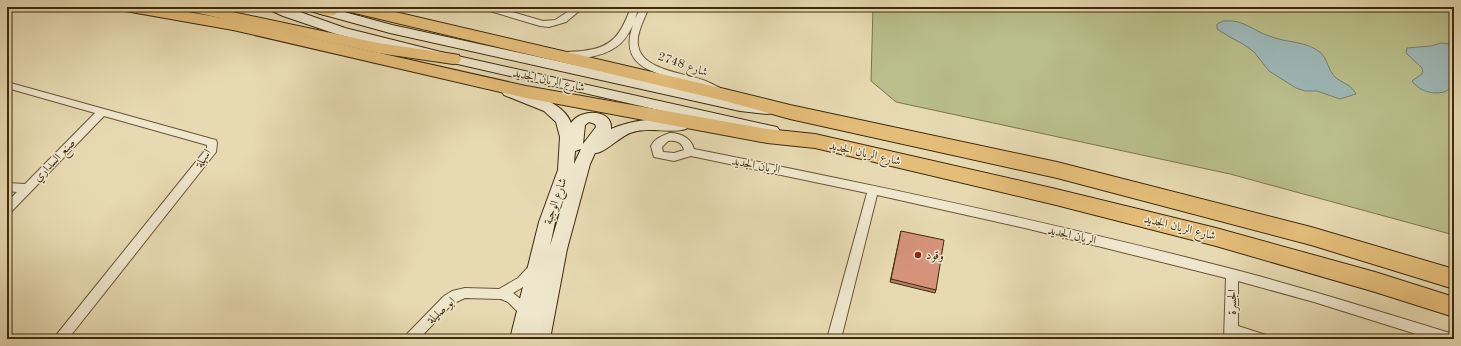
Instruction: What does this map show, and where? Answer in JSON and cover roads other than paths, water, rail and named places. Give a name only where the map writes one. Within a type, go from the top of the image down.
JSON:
[{"type":"highway","points":[[131,7],[226,24],[526,92],[767,136],[815,141]]},
{"type":"highway","points":[[352,7],[559,55],[790,112]]},
{"type":"highway","name":"شارع الريان الجديد","points":[[790,112],[1057,170],[1311,236],[1454,279]]},
{"type":"highway","name":"شارع الريان الجديد","points":[[815,141],[1176,225],[1318,264],[1454,306]]},
{"type":"main road","points":[[189,7],[378,48],[453,59]]},
{"type":"main road","name":"شارع الريان الجديد","points":[[275,7],[295,16],[341,31],[453,59],[815,141]]},
{"type":"main road","name":"شارع الريان الجديد","points":[[312,7],[390,29],[661,89],[740,106],[790,112]]},
{"type":"main road","name":"شارع الوجبة","points":[[467,79],[487,87],[538,102],[557,113],[563,120],[567,130],[572,173],[542,336]]},
{"type":"main road","name":"شارع الوجبة","points":[[520,339],[547,222],[572,173],[586,166],[602,142],[616,132],[628,127],[658,123],[712,126]]},
{"type":"street","points":[[486,7],[549,25],[564,20],[580,7]]},
{"type":"street","points":[[559,55],[592,53],[614,44],[624,35],[635,7]]},
{"type":"street","name":"شارع 2748","points":[[645,7],[637,26],[633,45],[635,52],[643,63],[658,70],[699,82],[725,95]]},
{"type":"street","name":"اسهلة","points":[[7,85],[206,140],[212,143],[212,149],[60,339]]},
{"type":"street","name":"صنع السداري","points":[[7,209],[102,112]]},
{"type":"street","name":"الريان الجديد","points":[[690,152],[873,190],[1109,243],[1232,274],[1325,300],[1450,339]]},
{"type":"street","points":[[7,187],[27,188]]},
{"type":"street","points":[[834,339],[873,190]]},
{"type":"street","points":[[501,294],[522,282],[536,267]]},
{"type":"street","name":"الجسرة","points":[[1232,274],[1232,334],[1261,339]]},
{"type":"street","name":"ابو صليلة","points":[[411,339],[448,300],[456,295],[465,293],[501,294],[512,298],[526,311]]},
{"type":"water","points":[[1223,21],[1237,22],[1265,35],[1304,44],[1316,49],[1321,53],[1335,77],[1349,86],[1356,94],[1340,99],[1317,91],[1305,91],[1296,88],[1269,71],[1254,52],[1217,29],[1217,24]]},
{"type":"water","points":[[1441,43],[1454,44],[1454,84],[1448,90],[1439,93],[1422,90],[1412,81],[1423,73],[1422,68],[1406,53],[1407,48],[1431,46]]},
{"type":"place","name":"وقود","points":[[918,255]]}]
